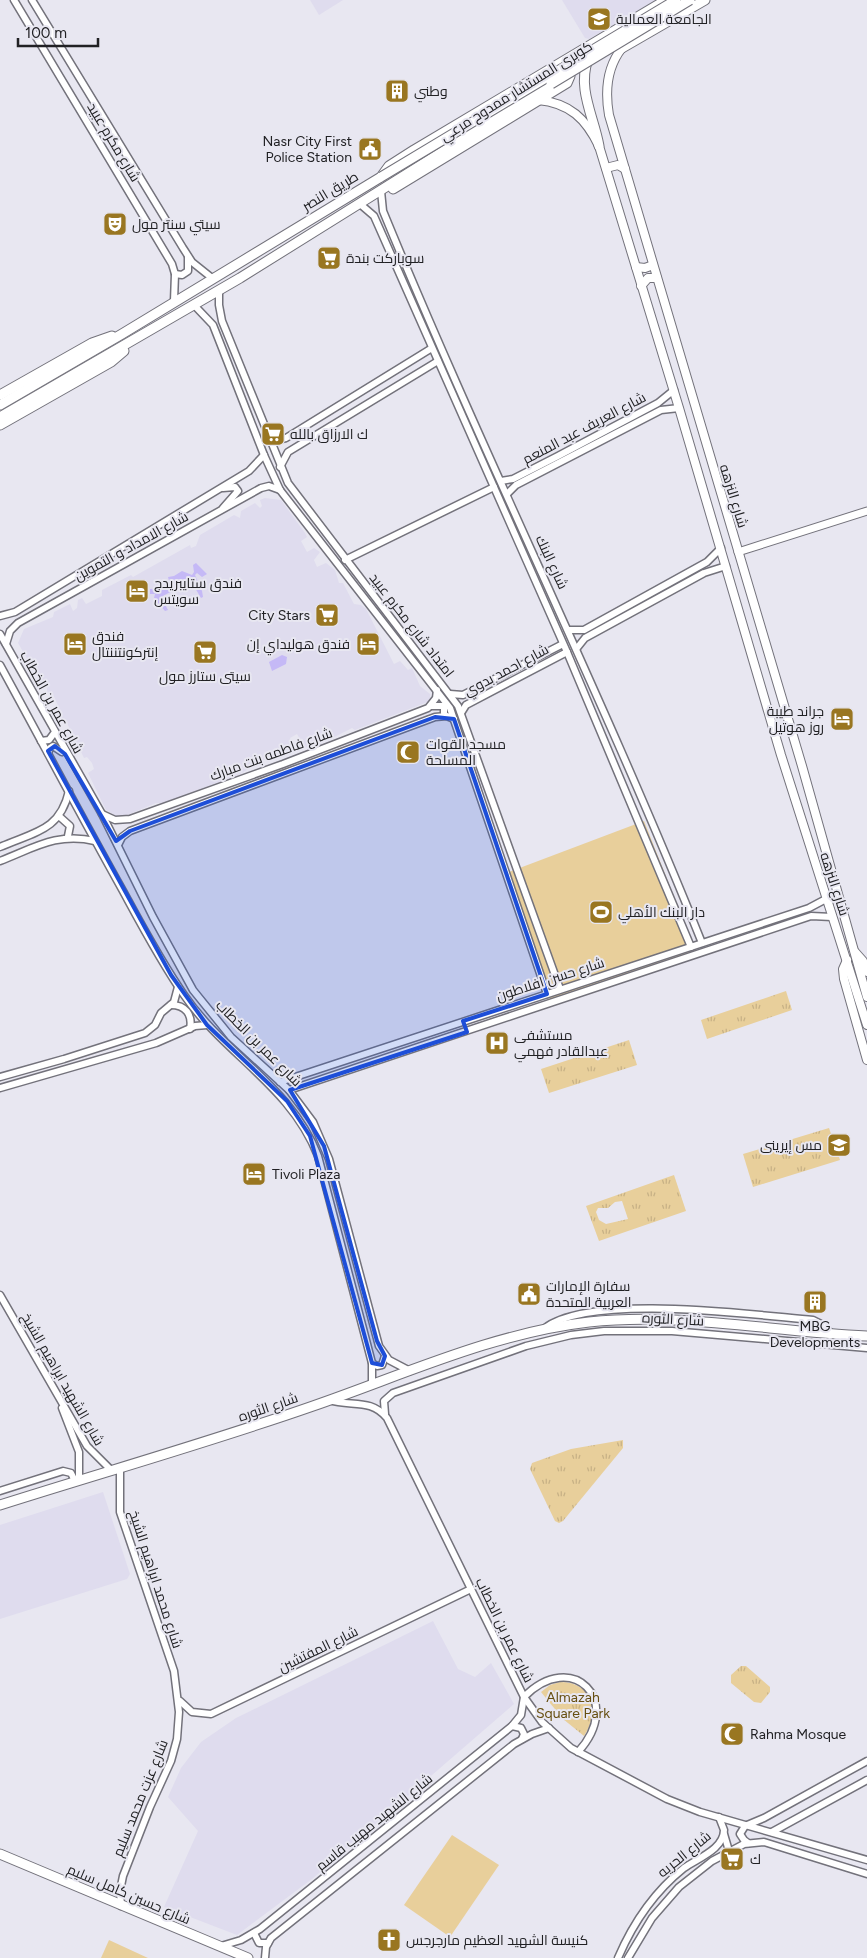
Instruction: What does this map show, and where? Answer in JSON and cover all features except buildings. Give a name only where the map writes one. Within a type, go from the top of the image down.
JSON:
[{"type":"highway","name":"طريق النصر","points":[[0,394],[92,343],[122,334],[381,177],[385,169],[395,162],[666,0]]},
{"type":"highway","name":"كوبرى المستشار ممدوح مرعي","points":[[381,177],[676,0]]},
{"type":"highway","points":[[677,16],[691,0]]},
{"type":"highway","name":"كوبرى المستشار ممدوح مرعي","points":[[382,190],[691,0]]},
{"type":"highway","points":[[612,31],[610,40],[612,45],[622,48],[706,0]]},
{"type":"highway","points":[[599,146],[593,117],[584,92],[584,77],[592,51],[612,31]]},
{"type":"highway","name":"طريق النصر","points":[[0,425],[111,362],[130,343],[382,190],[401,186],[567,83],[570,69],[565,64],[558,63]]},
{"type":"highway","points":[[0,405],[122,334]]},
{"type":"highway","points":[[0,417],[130,343]]},
{"type":"highway","name":"شارع الثوره","points":[[0,1505],[251,1428],[495,1342],[542,1330],[601,1321],[652,1319],[867,1336]]},
{"type":"highway","name":"شارع حسين كامل سليم","points":[[0,1854],[248,1958]]},
{"type":"main road","name":"شارع النزهه","points":[[622,48],[613,64],[607,95],[609,115],[807,782],[854,951],[858,981]]},
{"type":"main road","name":"شارع النزهه","points":[[538,100],[554,102],[574,112],[589,127],[599,146],[674,390],[781,755],[826,900],[847,960],[858,981]]},
{"type":"main road","points":[[606,168],[618,165],[625,169]]},
{"type":"main road","points":[[636,267],[645,268],[653,265]]},
{"type":"main road","points":[[641,286],[648,278],[657,278]]},
{"type":"main road","points":[[738,552],[867,511]]},
{"type":"main road","name":"شارع النزهه","points":[[854,951],[863,961],[867,972]]},
{"type":"main road","name":"شارع النزهه","points":[[847,960],[844,969],[844,979],[867,1060]]},
{"type":"main road","points":[[858,981],[867,997]]},
{"type":"main road","points":[[858,981],[867,1025]]},
{"type":"street","name":"شارع مكرم عبيد","points":[[14,0],[172,264],[175,274],[174,301]]},
{"type":"street","name":"شارع مكرم عبيد","points":[[32,0],[188,256],[212,278]]},
{"type":"street","name":"شارع البنك","points":[[382,190],[382,207],[386,218],[501,481],[577,648],[702,943]]},
{"type":"street","name":"شارع البنك","points":[[360,204],[372,214],[377,223],[567,652],[690,947]]},
{"type":"street","points":[[377,223],[380,217],[386,218]]},
{"type":"street","points":[[175,274],[182,275],[188,270],[188,256]]},
{"type":"street","name":"امتداد شارع مكرم عبيد","points":[[219,290],[220,314],[280,467],[292,490],[450,694],[461,713],[560,989]]},
{"type":"street","name":"امتداد شارع مكرم عبيد","points":[[194,305],[209,318],[264,456],[280,490],[437,690],[454,719],[547,994]]},
{"type":"street","points":[[209,318],[214,312],[220,314]]},
{"type":"street","points":[[269,438],[283,440],[432,348]]},
{"type":"street","points":[[419,356],[425,360],[425,369]]},
{"type":"street","points":[[280,467],[286,455],[306,441],[438,361]]},
{"type":"street","name":"شارع العريف عبد المنعم","points":[[507,494],[514,482],[658,403],[674,390]]},
{"type":"street","points":[[658,403],[661,410]]},
{"type":"street","name":"شارع العريف عبد المنعم","points":[[501,481],[514,482],[661,410],[679,408]]},
{"type":"street","points":[[300,430],[301,437],[306,441]]},
{"type":"street","name":"شارع الامداد و التموين","points":[[0,616],[15,612],[253,469],[264,456]]},
{"type":"street","name":"شارع الامداد و التموين","points":[[6,644],[10,631],[21,621],[265,487],[273,486],[280,490]]},
{"type":"street","points":[[219,489],[235,487],[238,491],[223,509]]},
{"type":"street","points":[[345,560],[494,487]]},
{"type":"street","points":[[577,648],[586,633],[709,560],[721,548]]},
{"type":"street","points":[[709,560],[713,569]]},
{"type":"street","points":[[569,630],[586,633],[713,569],[726,566]]},
{"type":"street","points":[[15,612],[15,618],[21,621]]},
{"type":"street","name":"شارع عمر بن الخطاب","points":[[0,634],[102,814],[152,917],[193,990],[231,1037],[288,1090],[313,1122],[324,1146],[377,1341],[385,1356]]},
{"type":"street","name":"شارع احمد بدوي","points":[[450,694],[458,696],[469,692],[563,644]]},
{"type":"street","points":[[548,652],[552,660]]},
{"type":"street","name":"شارع احمد بدوي","points":[[461,713],[465,706],[567,652]]},
{"type":"street","name":"شارع عمر بن الخطاب","points":[[0,665],[95,841],[178,987],[207,1025],[287,1101],[310,1136],[318,1156],[372,1363],[372,1385]]},
{"type":"street","points":[[437,690],[436,698],[431,706],[445,707],[445,712],[439,716]]},
{"type":"street","points":[[469,692],[474,701]]},
{"type":"street","name":"شارع فاطمه بنت مبارك","points":[[102,814],[115,820],[130,819],[352,738],[431,706]]},
{"type":"street","points":[[439,716],[454,719]]},
{"type":"street","name":"شارع فاطمه بنت مبارك","points":[[118,846],[122,837],[130,831],[439,716]]},
{"type":"street","points":[[41,741],[49,740],[55,732]]},
{"type":"street","points":[[352,738],[356,748]]},
{"type":"street","points":[[48,753],[50,748],[55,746],[67,755]]},
{"type":"street","points":[[0,847],[44,828],[60,817],[65,808],[69,791]]},
{"type":"street","points":[[60,817],[70,826],[68,836]]},
{"type":"street","points":[[0,861],[55,839],[68,836],[95,841]]},
{"type":"street","name":"شارع حسن افلاطون","points":[[280,1082],[809,908],[826,900]]},
{"type":"street","points":[[809,908],[811,916]]},
{"type":"street","name":"شارع حسن افلاطون","points":[[288,1090],[811,916],[832,916]]},
{"type":"street","points":[[684,931],[695,927]]},
{"type":"street","points":[[545,985],[557,980]]},
{"type":"street","points":[[0,1077],[145,1033],[155,1025],[162,1013],[176,998],[178,987]]},
{"type":"street","points":[[170,1005],[178,1005],[187,1011],[190,1018],[190,1028]]},
{"type":"street","points":[[475,1017],[478,1028]]},
{"type":"street","points":[[463,1021],[467,1032]]},
{"type":"street","points":[[0,1088],[156,1044],[190,1028],[207,1025]]},
{"type":"street","points":[[414,1038],[418,1048]]},
{"type":"street","name":"شارع الشهيد ابراهيم الشيخ","points":[[0,1295],[90,1452],[116,1469]]},
{"type":"street","name":"شارع الثوره","points":[[386,1415],[384,1401],[393,1393],[526,1346],[571,1335],[660,1330],[867,1348]]},
{"type":"street","points":[[372,1363],[380,1366],[384,1362],[385,1356]]},
{"type":"street","points":[[385,1356],[394,1364],[411,1371]]},
{"type":"street","points":[[330,1400],[345,1405],[368,1404],[386,1415]]},
{"type":"street","points":[[62,1405],[80,1452],[77,1480]]},
{"type":"street","name":"شارع عمر بن الخطاب","points":[[386,1415],[524,1697],[548,1728],[578,1752],[672,1801],[719,1817],[867,1860]]},
{"type":"street","name":"شارع محمد ابراهيم الشيخ","points":[[116,1469],[120,1512],[174,1671],[179,1698]]},
{"type":"street","points":[[0,1491],[63,1471],[71,1474],[77,1480]]},
{"type":"street","name":"شارع المفتشين","points":[[179,1698],[183,1706],[192,1712],[211,1714],[471,1589]]},
{"type":"street","points":[[524,1697],[542,1683],[558,1677],[572,1678],[586,1687],[595,1701],[597,1717],[591,1734],[578,1752]]},
{"type":"street","name":"شارع الشهيد مهيب قاسم","points":[[220,1946],[234,1943],[254,1933],[512,1726],[521,1715],[524,1697]]},
{"type":"street","name":"شارع عزت محمد سليم","points":[[121,1906],[120,1891],[123,1876],[174,1752],[179,1718],[179,1698]]},
{"type":"street","points":[[512,1726],[517,1726],[523,1730],[522,1739]]},
{"type":"street","name":"شارع الشهيد مهيب قاسم","points":[[268,1944],[279,1931],[522,1739],[548,1728]]},
{"type":"street","points":[[867,1761],[764,1818],[743,1827],[740,1834],[748,1843],[764,1842],[867,1874]]},
{"type":"street","points":[[772,1832],[867,1780]]},
{"type":"street","name":"شارع الحريه","points":[[618,1958],[633,1927],[652,1899],[684,1869],[717,1846],[724,1834],[723,1825],[719,1817]]},
{"type":"street","points":[[724,1834],[728,1851]]},
{"type":"street","name":"شارع الحريه","points":[[628,1958],[647,1924],[668,1899],[692,1876],[728,1851],[748,1843]]},
{"type":"street","points":[[254,1933],[259,1943],[268,1944],[265,1958]]},
{"type":"highlighted area","points":[[435,717],[454,719],[547,994],[463,1021],[467,1032],[290,1090],[324,1146],[377,1341],[385,1356],[382,1365],[372,1363],[310,1136],[287,1101],[207,1025],[171,975],[48,751],[55,746],[65,754],[116,841],[130,831]]},
{"type":"shaded area","points":[[310,0],[343,0],[319,15]]},
{"type":"shaded area","name":"الجامعة العمالية","points":[[562,0],[656,0],[589,39],[585,38]]},
{"type":"shaded area","name":"سيتى ستارز مول","points":[[265,498],[281,500],[307,537],[301,541],[307,552],[314,548],[320,552],[314,560],[317,567],[326,563],[335,570],[339,583],[343,583],[354,604],[361,605],[366,609],[394,664],[400,661],[408,670],[412,668],[420,686],[430,694],[430,701],[355,730],[352,728],[313,748],[311,745],[305,748],[297,734],[290,738],[295,748],[262,761],[240,774],[163,803],[156,803],[120,818],[106,810],[88,773],[94,769],[92,763],[87,757],[84,758],[66,721],[64,722],[58,711],[60,710],[52,692],[47,694],[47,685],[41,683],[18,643],[24,629],[53,617],[54,612],[70,604],[73,611],[77,608],[78,600],[82,598],[86,604],[102,596],[102,590],[131,575],[133,577],[190,545],[191,548],[196,546],[200,535],[234,515],[240,518],[241,511],[255,503],[260,508],[262,506],[260,500]]},
{"type":"shaded area","points":[[196,563],[207,574],[202,577],[197,573],[195,575],[203,597],[201,598],[191,581],[161,597],[168,610],[165,611],[154,598],[155,594],[150,594],[150,589],[168,588],[170,584],[168,577],[182,571],[192,575],[194,572],[193,565]]},
{"type":"shaded area","points":[[282,655],[287,657],[286,664],[272,671],[269,662]]},
{"type":"shaded area","points":[[103,1492],[130,1574],[127,1579],[0,1619],[0,1525]]},
{"type":"shaded area","points":[[433,1621],[458,1669],[475,1677],[491,1663],[514,1704],[312,1879],[237,1935],[164,1907],[198,1831],[168,1797],[181,1768],[201,1742],[236,1718]]},
{"type":"green space","name":"دار البنك الأهلي","points":[[644,821],[696,952],[551,1001],[509,872]]},
{"type":"green space","points":[[786,991],[792,1010],[707,1039],[701,1020]]},
{"type":"green space","points":[[629,1040],[637,1065],[549,1093],[541,1069]]},
{"type":"green space","points":[[829,1128],[840,1160],[753,1187],[743,1154]]},
{"type":"green space","points":[[674,1175],[686,1211],[599,1241],[586,1206]],"holes":[[[622,1201],[628,1219],[606,1224],[599,1220],[596,1212],[598,1208],[608,1208],[615,1202]]]},
{"type":"green space","points":[[623,1440],[623,1448],[563,1521],[559,1523],[555,1521],[530,1469],[532,1463],[571,1449]]},
{"type":"green space","points":[[741,1666],[746,1666],[770,1687],[770,1692],[761,1703],[754,1702],[731,1683],[731,1675]]},
{"type":"green space","name":"Almazah Square Park","points":[[560,1682],[571,1683],[580,1687],[590,1700],[592,1717],[584,1736],[563,1719],[541,1692],[550,1685]]},
{"type":"green space","points":[[452,1835],[499,1865],[450,1937],[404,1905]]},
{"type":"green space","points":[[109,1940],[148,1958],[101,1958]]},
{"type":"place","name":"الجامعة العمالية","points":[[599,19]]},
{"type":"place","name":"وطني","points":[[397,91]]},
{"type":"place","name":"Nasr City First Police Station","points":[[370,149]]},
{"type":"place","name":"سيتي سنتر مول","points":[[115,224]]},
{"type":"place","name":"سوباركت بندة","points":[[329,258]]},
{"type":"place","name":"ك الارزاق بالله","points":[[273,434]]},
{"type":"place","name":"فندق ستايبريدج سويتس","points":[[137,591]]},
{"type":"place","name":"City Stars","points":[[327,615]]},
{"type":"place","name":"فندق إنتركونتننتال","points":[[75,644]]},
{"type":"place","name":"فندق هوليداي إن","points":[[368,644]]},
{"type":"place","name":"سيتى ستارز مول","points":[[205,652]]},
{"type":"place","name":"جراند طيبة روز هوتيل","points":[[842,719]]},
{"type":"place","name":"مسجد القوات المسلحة","points":[[408,752]]},
{"type":"place","name":"دار البنك الأهلي","points":[[601,912]]},
{"type":"place","name":"مستشفى عبدالقادر فهمي","points":[[497,1043]]},
{"type":"place","name":"مس إيرينى","points":[[839,1145]]},
{"type":"place","name":"Tivoli Plaza","points":[[254,1174]]},
{"type":"place","name":"سفارة الإمارات العربية المتحدة","points":[[529,1294]]},
{"type":"place","name":"MBG Developments","points":[[815,1302]]},
{"type":"place","name":"Rahma Mosque","points":[[732,1734]]},
{"type":"place","name":"ك","points":[[732,1859]]},
{"type":"place","name":"كنيسة الشهيد العظيم مارجرجس","points":[[389,1940]]}]
